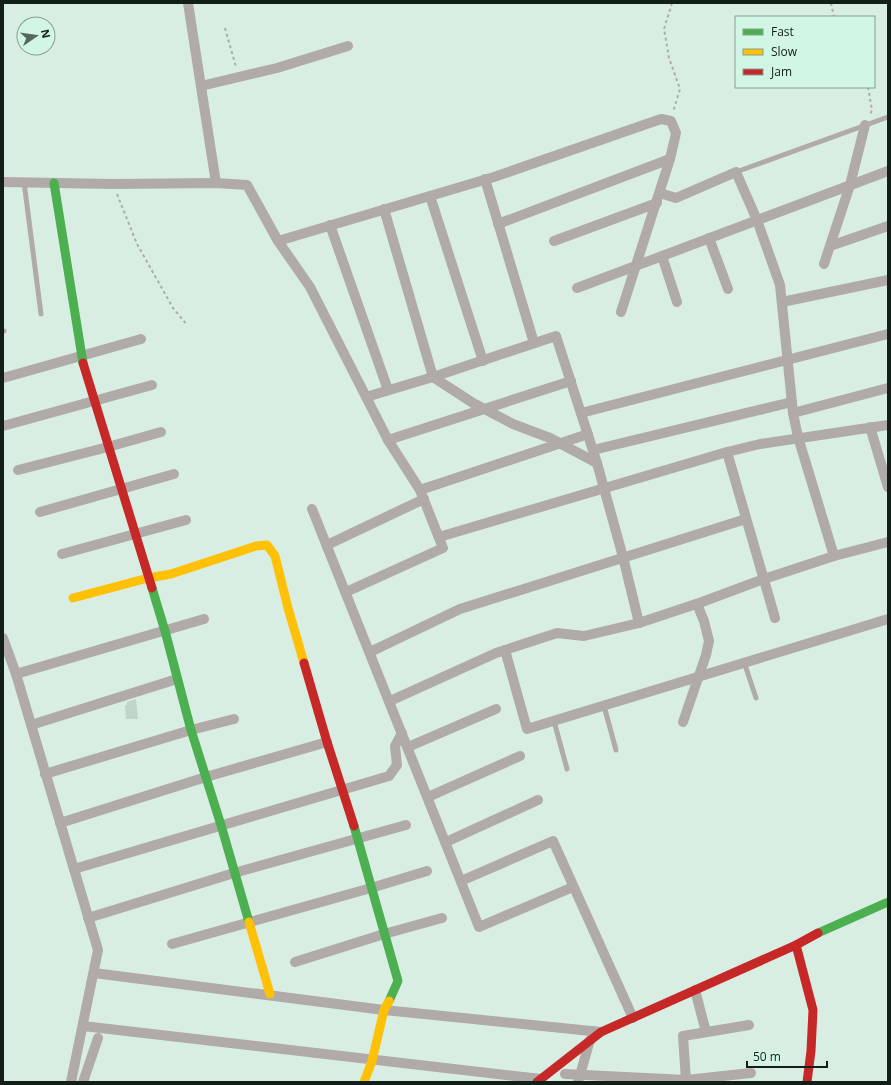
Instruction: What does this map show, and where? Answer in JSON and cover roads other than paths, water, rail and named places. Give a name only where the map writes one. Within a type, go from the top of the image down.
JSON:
[{"type":"street","points":[[188,3],[216,183]]},
{"type":"street","points":[[201,86],[277,68],[348,46]]},
{"type":"street","points":[[278,241],[485,180],[661,119],[671,121],[676,133],[670,159],[621,312]]},
{"type":"street","points":[[824,264],[850,185],[865,125]]},
{"type":"street","points":[[498,224],[670,159]]},
{"type":"street","points":[[577,288],[888,171]]},
{"type":"street","points":[[660,193],[676,198],[736,172],[757,220],[780,285],[793,413],[798,437],[834,556]]},
{"type":"street","points":[[485,180],[534,343]]},
{"type":"street","points":[[3,182],[113,184],[216,183],[247,185],[278,241],[310,287],[388,440],[422,495],[443,548],[346,592]]},
{"type":"street","points":[[54,183],[81,356],[165,631],[191,730],[221,825],[270,994]]},
{"type":"street","points":[[430,196],[482,361]]},
{"type":"street","points":[[554,241],[657,203]]},
{"type":"street","points":[[384,209],[434,377],[484,409],[513,424],[550,438],[597,463]]},
{"type":"street","points":[[330,225],[388,390]]},
{"type":"street","points":[[830,246],[888,226]]},
{"type":"street","points":[[709,238],[728,289]]},
{"type":"street","points":[[662,256],[677,302]]},
{"type":"street","points":[[782,302],[888,280]]},
{"type":"street","points":[[581,412],[888,334]]},
{"type":"street","points":[[366,397],[434,377],[556,336],[597,463],[623,557],[639,623]]},
{"type":"street","points":[[3,378],[141,339]]},
{"type":"street","points":[[388,440],[571,381]]},
{"type":"street","points":[[3,426],[152,385]]},
{"type":"street","points":[[793,413],[888,388]]},
{"type":"street","points":[[593,450],[792,402]]},
{"type":"street","points":[[439,537],[727,452],[798,437],[888,425]]},
{"type":"street","points":[[870,427],[888,487]]},
{"type":"street","points":[[18,470],[161,432]]},
{"type":"street","points":[[327,545],[422,495],[588,434]]},
{"type":"street","points":[[727,452],[774,618]]},
{"type":"street","points":[[40,512],[174,474]]},
{"type":"street","points":[[312,508],[480,927],[574,886]]},
{"type":"street","points":[[370,652],[460,609],[746,519]]},
{"type":"street","points":[[62,554],[186,520]]},
{"type":"street","points":[[390,701],[496,653],[557,633],[584,636],[639,623],[834,556],[888,542]]},
{"type":"street","points":[[73,598],[148,578],[171,574],[256,546],[267,545],[275,556],[288,608],[327,742],[358,838],[398,981],[384,1010],[372,1060],[364,1082]]},
{"type":"street","points":[[683,722],[709,641],[704,621],[697,604]]},
{"type":"street","points":[[16,674],[204,619]]},
{"type":"street","points":[[505,650],[527,729],[888,619]]},
{"type":"street","points":[[3,638],[16,674],[98,950],[71,1082]]},
{"type":"street","points":[[31,725],[177,679]]},
{"type":"street","points":[[408,747],[496,709]]},
{"type":"street","points":[[45,774],[191,730],[234,719]]},
{"type":"street","points":[[74,869],[389,776],[396,765],[395,746],[402,732]]},
{"type":"street","points":[[60,822],[206,777],[327,742]]},
{"type":"street","points":[[428,797],[520,756]]},
{"type":"street","points":[[446,842],[538,800]]},
{"type":"street","points":[[88,918],[234,873],[406,825]]},
{"type":"street","points":[[461,881],[553,841],[633,1018]]},
{"type":"street","points":[[172,944],[427,871]]},
{"type":"street","points":[[83,1026],[539,1081],[600,1032],[796,945],[818,933],[888,902]]},
{"type":"street","points":[[295,962],[384,934],[442,918]]},
{"type":"street","points":[[796,945],[813,1010],[811,1051],[807,1082]]},
{"type":"street","points":[[94,973],[270,994],[384,1010],[600,1032]]},
{"type":"street","points":[[695,990],[706,1032]]},
{"type":"street","points":[[686,1080],[683,1036],[748,1025]]},
{"type":"street","points":[[83,1082],[98,1038]]},
{"type":"street","points":[[579,1078],[590,1040]]},
{"type":"street","points":[[571,1055],[564,1078],[686,1080],[751,1073]]},
{"type":"lane","points":[[736,172],[888,117]]},
{"type":"lane","points":[[24,182],[41,314]]},
{"type":"lane","points":[[744,662],[756,698]]},
{"type":"lane","points":[[604,706],[616,750]]},
{"type":"lane","points":[[554,721],[567,769]]}]
